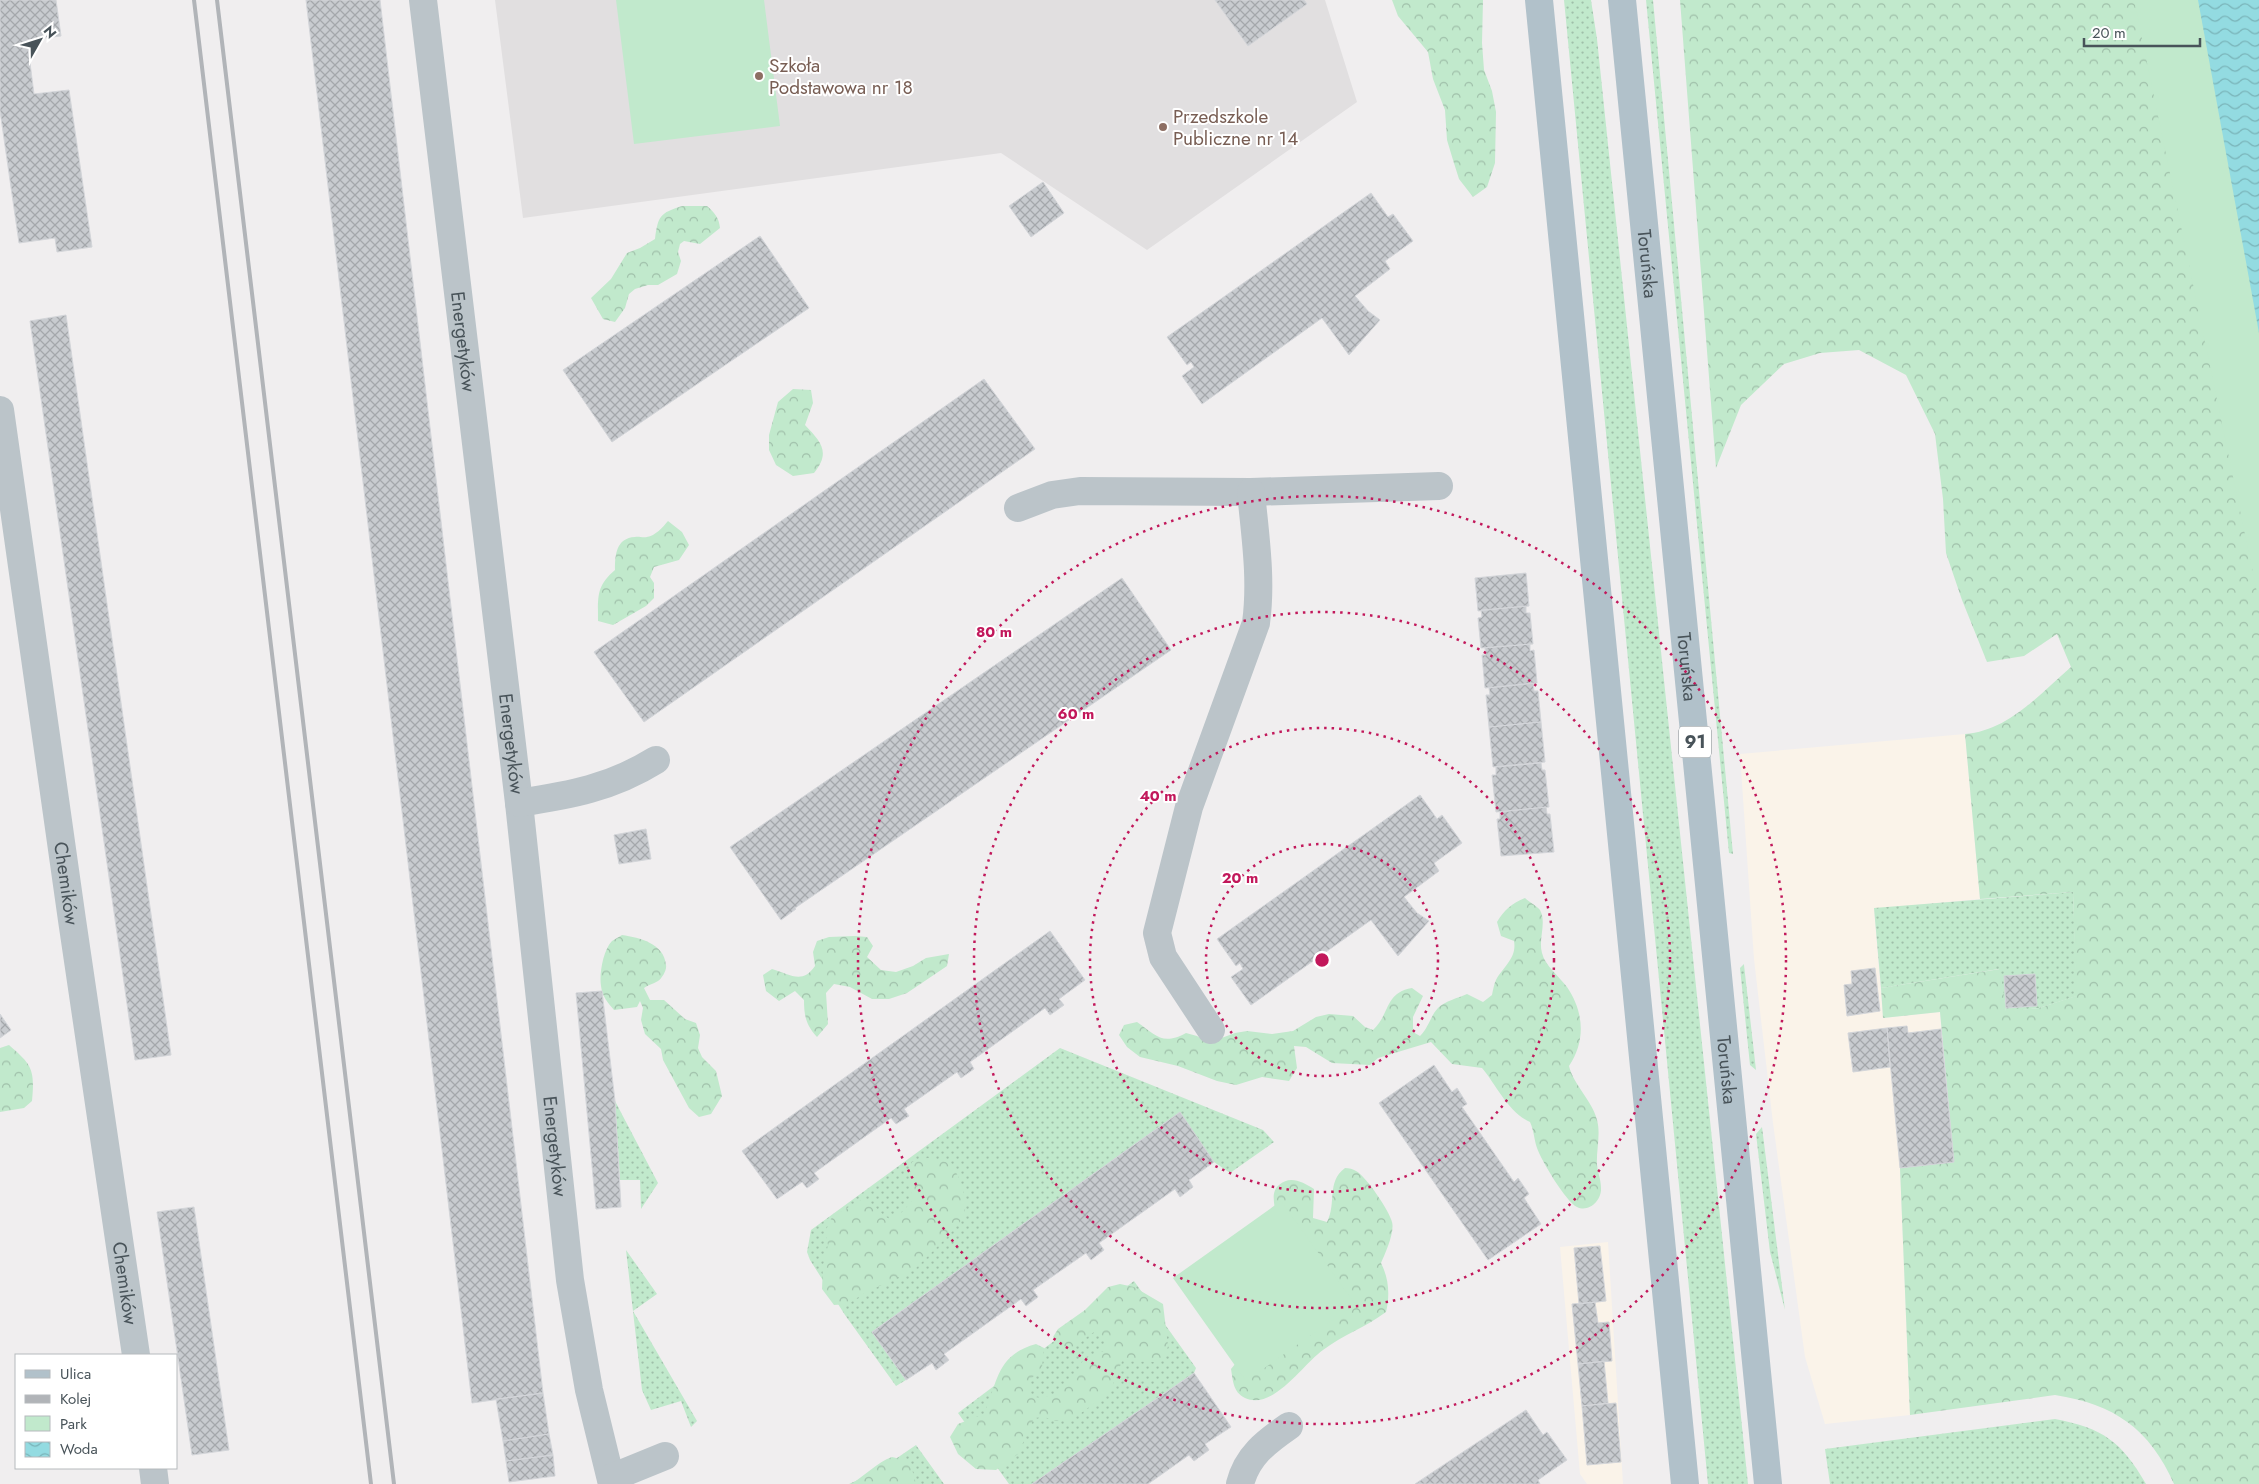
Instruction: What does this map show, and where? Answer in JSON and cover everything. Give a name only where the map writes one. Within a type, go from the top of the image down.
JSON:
[{"type":"main road","points":[[1539,0],[1685,1484]]},
{"type":"main road","name":"Toruńska","points":[[1622,0],[1768,1484]]},
{"type":"street","name":"Energetyków","points":[[423,0],[519,803],[570,1280],[589,1390],[612,1481]]},
{"type":"street","name":"Chemików","points":[[0,410],[136,1354]]},
{"type":"street","points":[[1018,508],[1052,495],[1080,491],[1251,492],[1439,486]]},
{"type":"street","points":[[1211,1030],[1163,957],[1157,933],[1189,807],[1256,623],[1259,603],[1258,575],[1251,492]]},
{"type":"street","points":[[519,803],[574,795],[607,785],[638,771],[656,760]]},
{"type":"street","points":[[1240,1484],[1243,1470],[1253,1455],[1269,1440],[1289,1426]]},
{"type":"street","points":[[612,1481],[665,1456]]},
{"type":"street","points":[[152,1469],[155,1484]]},
{"type":"shaded area","points":[[495,0],[1325,0],[1357,102],[1147,250],[1001,153],[523,218]]},
{"type":"shaded area","points":[[1965,734],[1980,899],[1874,909],[1883,1018],[1940,1012],[1941,1029],[1900,1168],[1910,1415],[1825,1424],[1805,1357],[1773,1123],[1754,959],[1740,754]]},
{"type":"shaded area","points":[[1608,1242],[1623,1484],[1587,1484],[1580,1474],[1560,1247]]},
{"type":"green space","points":[[616,0],[764,0],[780,126],[634,144]]},
{"type":"green space","points":[[1392,0],[1483,0],[1482,43],[1484,70],[1492,91],[1496,112],[1495,163],[1487,187],[1473,197],[1459,179],[1453,160],[1447,140],[1445,110],[1433,79],[1428,52],[1398,16]]},
{"type":"green space","points":[[1564,0],[1591,0],[1597,39],[1748,1484],[1708,1484]]},
{"type":"green space","points":[[1646,0],[1653,0],[1733,854],[1729,853]]},
{"type":"green space","points":[[1680,0],[2191,0],[2259,364],[2259,1484],[2174,1484],[2154,1448],[2128,1422],[2095,1405],[2076,1399],[2055,1395],[1910,1415],[1900,1168],[1954,1162],[1940,1012],[1883,1018],[1881,988],[2000,969],[2006,1011],[2039,1008],[2076,996],[2073,892],[1980,899],[1965,734],[1981,731],[2009,719],[2071,667],[2057,634],[2024,656],[1987,662],[1962,600],[1946,553],[1943,499],[1935,434],[1906,375],[1859,350],[1820,353],[1784,364],[1741,405],[1716,468]]},
{"type":"green space","points":[[2134,0],[2259,0],[2259,602]]},
{"type":"green space","points":[[682,206],[707,206],[719,221],[720,228],[700,244],[684,241],[680,244],[678,252],[681,261],[677,274],[658,285],[648,285],[635,289],[629,294],[625,308],[615,322],[603,319],[591,298],[611,279],[627,253],[655,239],[657,225],[661,217],[665,213]]},
{"type":"green space","points":[[793,389],[811,390],[813,403],[805,425],[816,437],[823,453],[819,466],[814,473],[793,476],[776,465],[769,450],[769,435],[778,402]]},
{"type":"green space","points":[[668,521],[682,532],[689,545],[679,560],[654,567],[650,577],[654,583],[654,598],[646,606],[613,625],[598,621],[599,592],[604,581],[615,570],[616,553],[620,544],[629,538],[653,535]]},
{"type":"green space","points":[[2073,892],[2077,996],[2039,1008],[2006,1012],[1999,969],[1881,988],[1874,908]]},
{"type":"green space","points":[[1525,898],[1540,910],[1543,920],[1542,953],[1549,967],[1567,987],[1580,1016],[1581,1026],[1578,1047],[1569,1066],[1571,1073],[1595,1113],[1599,1131],[1597,1165],[1601,1182],[1601,1193],[1597,1201],[1590,1207],[1582,1208],[1572,1204],[1539,1154],[1530,1122],[1515,1112],[1482,1068],[1452,1064],[1431,1042],[1378,1058],[1370,1065],[1332,1063],[1306,1047],[1294,1046],[1297,1068],[1289,1081],[1262,1077],[1236,1085],[1217,1081],[1178,1066],[1140,1057],[1127,1047],[1119,1035],[1124,1025],[1137,1022],[1155,1035],[1165,1039],[1178,1037],[1186,1033],[1197,1036],[1208,1043],[1235,1033],[1247,1031],[1272,1034],[1293,1031],[1316,1017],[1329,1014],[1353,1016],[1365,1027],[1373,1030],[1379,1024],[1392,999],[1397,994],[1412,988],[1423,996],[1413,1017],[1413,1032],[1420,1036],[1438,1008],[1444,1003],[1467,994],[1483,1002],[1492,995],[1496,980],[1514,952],[1514,941],[1501,936],[1497,922],[1509,907]]},
{"type":"green space","points":[[622,935],[643,940],[661,951],[666,967],[663,976],[658,981],[644,988],[650,1000],[664,1000],[685,1019],[696,1023],[700,1035],[698,1048],[702,1057],[716,1071],[722,1096],[711,1114],[699,1117],[689,1108],[663,1060],[661,1049],[645,1034],[641,1020],[643,1008],[640,1001],[637,1007],[614,1010],[604,996],[601,969],[604,956],[612,941]]},
{"type":"green space","points":[[829,937],[867,937],[873,946],[867,957],[881,970],[896,972],[913,966],[926,958],[949,954],[947,966],[907,993],[889,999],[872,999],[850,987],[834,984],[826,993],[828,1024],[817,1037],[806,1020],[804,1000],[795,991],[779,1001],[766,991],[763,975],[772,969],[800,977],[805,975],[815,966],[813,952],[817,941]]},
{"type":"green space","points":[[1744,964],[1756,1070],[1750,1065],[1740,968]]},
{"type":"green space","points":[[9,1045],[23,1058],[30,1068],[33,1082],[32,1101],[24,1108],[0,1112],[0,1048]]},
{"type":"green space","points":[[1060,1048],[1263,1130],[1274,1142],[1230,1173],[1214,1162],[1179,1113],[872,1332],[906,1380],[896,1386],[845,1315],[810,1260],[807,1252],[811,1230]]},
{"type":"green space","points":[[615,1101],[658,1183],[641,1209],[640,1180],[620,1180]]},
{"type":"green space","points":[[1762,1127],[1785,1310],[1770,1252],[1756,1134]]},
{"type":"green space","points":[[928,1158],[951,1163],[960,1180],[966,1201],[964,1217],[915,1269],[863,1294],[848,1304],[834,1305],[822,1289],[823,1266],[828,1245],[825,1232],[832,1217],[864,1198],[891,1220],[912,1201],[910,1182],[912,1162]]},
{"type":"green space","points":[[1345,1168],[1355,1170],[1366,1180],[1392,1222],[1391,1237],[1381,1263],[1388,1287],[1386,1312],[1323,1350],[1277,1392],[1266,1398],[1256,1400],[1245,1398],[1236,1389],[1231,1369],[1244,1353],[1276,1217],[1274,1193],[1279,1185],[1288,1180],[1301,1182],[1314,1189],[1313,1218],[1327,1222],[1336,1180]]},
{"type":"green space","points":[[1281,1201],[1355,1304],[1246,1381],[1173,1278]]},
{"type":"green space","points":[[626,1250],[657,1294],[633,1311],[697,1421],[691,1427],[681,1401],[651,1410],[642,1390]]},
{"type":"green space","points":[[1134,1281],[1196,1368],[1194,1373],[1032,1484],[1009,1484],[958,1413]]},
{"type":"green space","points":[[1120,1284],[1134,1287],[1163,1304],[1168,1346],[1165,1358],[1156,1362],[1122,1361],[1110,1392],[1070,1421],[1055,1421],[1044,1417],[1034,1418],[1018,1454],[996,1470],[976,1469],[958,1454],[950,1437],[958,1424],[984,1414],[1000,1371],[1013,1355],[1036,1344],[1044,1348],[1042,1367],[1031,1379],[1029,1396],[1041,1398],[1055,1394],[1058,1389],[1078,1374],[1081,1364],[1086,1358],[1104,1351],[1106,1339],[1096,1331],[1070,1349],[1059,1345],[1053,1337],[1058,1329],[1085,1310],[1108,1287]]},
{"type":"green space","points":[[2055,1419],[2086,1427],[2110,1439],[2128,1457],[2146,1484],[1830,1484],[1825,1449]]},
{"type":"green space","points":[[916,1445],[944,1484],[849,1484],[878,1471]]},
{"type":"green space","points":[[892,1457],[903,1460],[909,1465],[916,1484],[851,1484],[881,1462]]},
{"type":"water","points":[[2198,0],[2259,0],[2259,333]]},
{"type":"building","points":[[0,0],[56,0],[61,36],[27,40],[34,94],[69,90],[92,247],[57,252],[55,238],[19,243],[0,111]]},
{"type":"building","points":[[306,0],[380,0],[543,1393],[472,1403]]},
{"type":"building","points":[[1215,0],[1304,0],[1307,4],[1248,46]]},
{"type":"building","points":[[1043,182],[1064,213],[1031,237],[1009,206]]},
{"type":"building","points":[[1371,193],[1388,217],[1393,214],[1413,241],[1385,261],[1390,269],[1355,296],[1368,311],[1380,320],[1349,355],[1322,318],[1202,404],[1182,376],[1194,367],[1191,362],[1187,365],[1167,337]]},
{"type":"building","points":[[760,236],[809,308],[612,442],[563,370]]},
{"type":"building","points":[[66,315],[171,1055],[135,1060],[30,321]]},
{"type":"building","points":[[984,379],[1035,449],[644,722],[594,652]]},
{"type":"building","points":[[1526,573],[1529,606],[1478,611],[1475,578]]},
{"type":"building","points":[[1122,578],[1171,650],[795,908],[781,920],[730,847]]},
{"type":"building","points":[[1526,606],[1526,613],[1530,613],[1533,644],[1481,648],[1478,618],[1482,617],[1481,610]]},
{"type":"building","points":[[1530,644],[1530,651],[1534,650],[1537,683],[1485,688],[1482,655],[1486,655],[1485,648]]},
{"type":"building","points":[[1533,683],[1534,691],[1538,691],[1541,722],[1489,727],[1486,695],[1490,695],[1489,688]]},
{"type":"building","points":[[1541,722],[1545,762],[1493,767],[1489,727]]},
{"type":"building","points":[[1541,763],[1542,770],[1545,770],[1549,807],[1496,812],[1492,775],[1496,775],[1496,767]]},
{"type":"building","points":[[1420,795],[1437,819],[1442,815],[1462,843],[1434,863],[1439,871],[1404,897],[1417,913],[1429,921],[1398,956],[1371,920],[1251,1005],[1231,977],[1243,969],[1240,963],[1236,966],[1217,939]]},
{"type":"building","points":[[1546,807],[1547,814],[1550,814],[1554,852],[1501,856],[1497,819],[1500,819],[1500,812]]},
{"type":"building","points":[[646,829],[651,859],[619,864],[614,835]]},
{"type":"building","points":[[1050,931],[1085,980],[1059,999],[1064,1005],[1050,1015],[1045,1008],[970,1062],[974,1069],[961,1078],[957,1072],[904,1109],[909,1116],[896,1124],[891,1118],[814,1173],[819,1179],[807,1188],[802,1182],[777,1199],[742,1151]]},
{"type":"building","points":[[1875,968],[1880,1011],[1847,1016],[1844,985],[1852,984],[1851,971]]},
{"type":"building","points":[[2035,974],[2037,1006],[2006,1008],[2004,976]]},
{"type":"building","points":[[602,991],[615,1101],[621,1207],[596,1209],[576,993]]},
{"type":"building","points":[[0,1014],[11,1030],[0,1038]]},
{"type":"building","points":[[1907,1026],[1908,1033],[1941,1029],[1954,1162],[1900,1168],[1887,1028]]},
{"type":"building","points":[[1887,1028],[1890,1067],[1853,1072],[1848,1033]]},
{"type":"building","points":[[1434,1065],[1452,1092],[1457,1088],[1467,1104],[1462,1107],[1514,1182],[1518,1178],[1529,1194],[1524,1198],[1541,1224],[1488,1260],[1379,1103]]},
{"type":"building","points":[[1180,1112],[1214,1162],[1189,1180],[1193,1187],[1180,1197],[1175,1189],[1099,1243],[1104,1250],[1091,1260],[1086,1253],[1033,1290],[1038,1297],[1026,1306],[1021,1299],[944,1354],[949,1360],[936,1370],[932,1363],[906,1380],[872,1332]]},
{"type":"building","points":[[194,1207],[229,1450],[192,1455],[157,1212]]},
{"type":"building","points":[[1600,1246],[1606,1301],[1579,1304],[1574,1248]]},
{"type":"building","points":[[1595,1302],[1598,1323],[1609,1322],[1612,1361],[1578,1364],[1572,1304]]},
{"type":"building","points":[[1604,1361],[1608,1403],[1582,1406],[1578,1364]]},
{"type":"building","points":[[1194,1373],[1231,1427],[1205,1444],[1209,1450],[1194,1461],[1189,1455],[1148,1484],[1032,1484]]},
{"type":"building","points":[[543,1393],[549,1434],[503,1441],[496,1399]]},
{"type":"building","points":[[1616,1403],[1621,1462],[1587,1465],[1582,1406]]},
{"type":"building","points":[[1526,1410],[1543,1435],[1547,1432],[1567,1460],[1538,1480],[1540,1484],[1415,1484]]},
{"type":"building","points":[[549,1434],[553,1455],[506,1461],[503,1441]]},
{"type":"building","points":[[553,1455],[555,1476],[509,1482],[506,1461]]},
{"type":"railway","points":[[194,0],[371,1484]]},
{"type":"railway","points":[[217,0],[394,1484]]},
{"type":"place","name":"Szkoła Podstawowa nr 18","points":[[759,76]]},
{"type":"place","name":"Przedszkole Publiczne nr 14","points":[[1163,127]]}]
